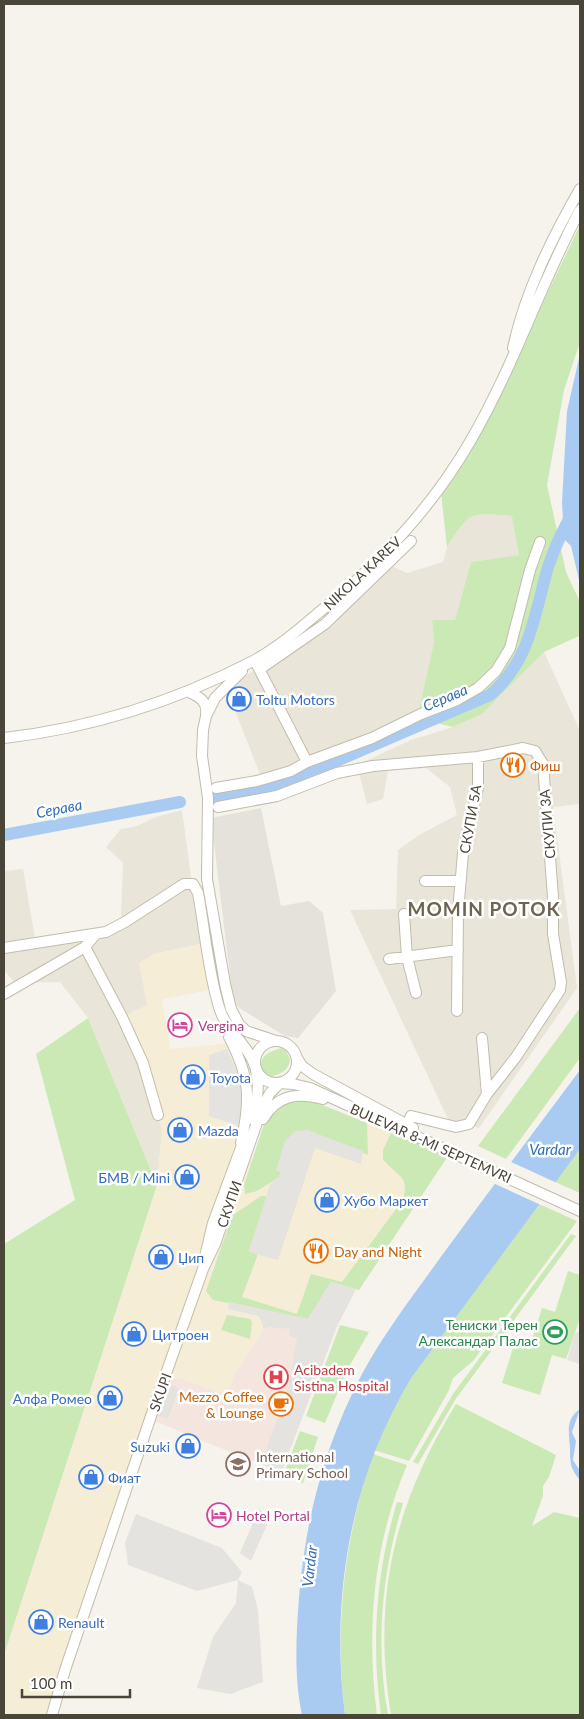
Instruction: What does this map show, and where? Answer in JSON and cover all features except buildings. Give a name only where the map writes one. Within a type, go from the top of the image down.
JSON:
[{"type":"street","name":"NIKOLA KAREV","points":[[498,389],[523,308],[554,238],[580,189]]},
{"type":"street","name":"NIKOLA KAREV","points":[[4,738],[64,730],[120,716],[170,699],[257,665],[322,610],[394,544],[430,501],[455,466],[498,389],[555,260],[580,210]]},
{"type":"street","points":[[206,716],[217,694],[257,665],[325,624],[411,541]]},
{"type":"street","points":[[212,786],[273,777],[372,738],[421,714],[457,700],[488,680],[510,648],[530,570],[540,542]]},
{"type":"street","points":[[257,665],[307,762]]},
{"type":"street","points":[[188,692],[198,696],[205,703],[206,716],[201,752],[212,786],[208,814],[206,866],[208,891],[231,1009],[239,1024],[246,1031],[290,1045],[297,1058],[294,1073],[280,1083],[267,1098],[252,1137]]},
{"type":"street","name":"СКУПИ 3А","points":[[218,807],[277,796],[302,785],[354,769],[478,757],[523,748],[535,751],[543,764],[554,897],[553,934],[561,982],[560,990],[530,1036],[487,1094],[469,1124],[462,1127],[411,1116],[407,1125]]},
{"type":"street","name":"СКУПИ 5А","points":[[457,1011],[458,912],[463,853],[478,788],[478,757]]},
{"type":"street","points":[[425,881],[461,881]]},
{"type":"street","points":[[4,948],[95,934],[125,922],[184,884],[193,884],[198,894],[220,1010],[225,1028],[244,1068],[248,1085],[248,1110],[239,1154]]},
{"type":"street","points":[[404,914],[407,957],[416,993]]},
{"type":"street","points":[[4,994],[84,948],[95,934]]},
{"type":"street","points":[[84,948],[122,1017],[143,1063],[158,1115]]},
{"type":"street","points":[[389,960],[458,950]]},
{"type":"street","points":[[220,1010],[233,1034],[249,1054],[262,1080],[272,1084],[280,1083]]},
{"type":"street","points":[[482,1038],[487,1094]]},
{"type":"street","points":[[255,1067],[260,1050],[266,1044],[276,1041]]},
{"type":"street","name":"BULEVAR 8-MI SEPTEMVRI","points":[[297,1058],[302,1066],[313,1074],[407,1125],[580,1211]]},
{"type":"street","name":"SKUPI","points":[[52,1715],[92,1589],[203,1269],[213,1222],[239,1154],[257,1098],[255,1067]]},
{"type":"street","name":"BULEVAR 8-MI SEPTEMVRI","points":[[280,1083],[304,1086],[580,1203]]},
{"type":"street","points":[[252,1137],[270,1107],[284,1098],[305,1095],[346,1105]]},
{"type":"street","name":"СКУПИ","points":[[203,1269],[213,1250],[252,1137]]},
{"type":"shaded area","points":[[480,513],[513,516],[519,555],[471,562],[455,621],[432,620],[434,642],[417,718],[428,721],[265,787],[227,690],[232,684],[286,651],[330,615],[385,563],[407,573],[443,562],[447,547],[465,519]]},
{"type":"shaded area","points":[[544,652],[580,731],[580,804],[553,807],[577,988],[479,1128],[448,1119],[350,910],[396,909],[398,850],[419,835],[457,815],[450,787],[426,768],[388,771],[383,799],[367,804],[357,765],[411,740],[453,727],[482,714]]},
{"type":"shaded area","points":[[261,808],[281,906],[309,901],[323,913],[336,991],[298,1038],[285,1036],[239,1008],[233,1001],[211,818]]},
{"type":"shaded area","points":[[182,810],[200,944],[154,954],[147,1005],[157,1111],[162,1130],[157,1185],[88,1018],[60,982],[15,983],[4,970],[4,871],[23,869],[35,938],[107,927],[121,917],[123,863],[106,847],[121,829],[137,826],[156,817]]},
{"type":"shaded area","points":[[200,944],[210,990],[162,999],[170,1049],[232,1043],[241,1073],[252,1162],[260,1138],[305,1098],[448,1156],[359,1290],[331,1282],[308,1319],[228,1309],[259,1316],[263,1321],[264,1329],[234,1376],[230,1388],[221,1393],[178,1378],[168,1380],[52,1715],[4,1715],[4,1655],[157,1185],[162,1130],[157,1111],[122,1017],[147,1005],[139,963],[154,954]]},
{"type":"shaded area","points":[[227,1049],[239,1078],[242,1106],[238,1126],[209,1116],[209,1055]]},
{"type":"shaded area","points":[[307,1130],[363,1151],[361,1164],[315,1148],[278,1260],[249,1252],[270,1184],[279,1177],[281,1172],[276,1170],[285,1141],[295,1131]]},
{"type":"shaded area","points":[[331,1282],[356,1289],[337,1326],[283,1468],[278,1471],[261,1464],[288,1389],[297,1338],[290,1336],[290,1329],[269,1327],[264,1329],[259,1316],[228,1309],[229,1302],[308,1319]]},
{"type":"shaded area","name":"Acibadem Sistina Hospital","points":[[356,1289],[337,1326],[283,1468],[278,1471],[154,1421],[168,1380],[178,1378],[221,1393],[230,1388],[234,1376],[264,1329],[259,1316],[228,1309],[229,1302],[308,1319]]},
{"type":"shaded area","points":[[580,1331],[580,1364],[567,1360],[575,1333]]},
{"type":"shaded area","points":[[168,1383],[179,1388],[168,1419],[157,1415]]},
{"type":"shaded area","points":[[259,1509],[270,1518],[251,1561],[240,1553]]},
{"type":"shaded area","points":[[136,1514],[222,1548],[242,1572],[238,1580],[197,1591],[128,1565],[125,1543]]},
{"type":"shaded area","points":[[238,1580],[252,1587],[258,1610],[263,1682],[230,1694],[197,1688],[213,1637],[236,1603]]},
{"type":"green space","points":[[580,225],[580,342],[564,390],[547,485],[566,572],[580,602],[580,639],[579,636],[544,652],[482,714],[453,727],[417,718],[434,642],[432,620],[455,620],[471,562],[519,555],[512,516],[487,514],[472,516],[461,526],[447,547],[441,493],[494,405]]},
{"type":"green space","points":[[580,1008],[580,1058],[506,1159],[478,1146]]},
{"type":"green space","points":[[88,1018],[157,1185],[4,1655],[4,1244],[75,1200],[36,1054]]},
{"type":"green space","points":[[284,1047],[290,1059],[288,1067],[282,1072],[267,1078],[261,1069],[262,1059],[271,1052]]},
{"type":"green space","points":[[305,1098],[367,1123],[368,1155],[307,1130],[276,1170],[281,1171],[279,1177],[257,1191],[245,1194],[244,1185],[267,1115],[283,1101]]},
{"type":"green space","points":[[391,1133],[448,1156],[359,1290],[331,1282],[308,1319],[213,1300],[206,1291],[231,1219],[233,1215],[261,1196],[267,1196],[249,1251],[258,1254],[242,1297],[297,1314],[311,1274],[342,1282],[402,1201],[405,1192],[404,1181],[383,1159],[383,1150]]},
{"type":"green space","points":[[580,1149],[580,1193],[555,1182]]},
{"type":"green space","points":[[539,1204],[577,1221],[473,1361],[453,1378],[448,1392],[409,1461],[374,1450],[390,1414],[412,1377]]},
{"type":"green space","points":[[571,1234],[576,1236],[455,1400],[418,1464],[413,1462],[453,1394]]},
{"type":"green space","name":"Тениски Терен Александар Палас","points":[[568,1271],[580,1275],[580,1318],[566,1359],[552,1355],[540,1395],[502,1383],[514,1345],[529,1349],[542,1308],[555,1312]]},
{"type":"green space","points":[[227,1315],[250,1319],[252,1322],[250,1339],[221,1330]]},
{"type":"green space","points":[[340,1325],[369,1332],[347,1370],[325,1423],[306,1416]]},
{"type":"green space","points":[[456,1404],[556,1455],[549,1477],[543,1486],[543,1496],[532,1526],[554,1512],[580,1518],[580,1715],[391,1715],[384,1631],[387,1591],[393,1553],[403,1516],[417,1479]]},
{"type":"green space","points":[[300,1431],[318,1437],[303,1483],[283,1476]]},
{"type":"green space","points":[[373,1454],[407,1465],[395,1495],[386,1526],[375,1588],[372,1651],[377,1715],[345,1715],[341,1649],[344,1583],[348,1550],[355,1518]]},
{"type":"green space","points":[[397,1502],[403,1503],[390,1555],[381,1635],[384,1688],[388,1715],[381,1715],[376,1661],[377,1608],[384,1555]]},
{"type":"water","points":[[580,354],[580,584],[571,546],[564,539],[562,502],[567,411]]},
{"type":"water","name":"Vardar","points":[[580,1070],[580,1149],[412,1377],[391,1416],[373,1456],[360,1497],[343,1583],[340,1627],[345,1715],[302,1715],[297,1672],[297,1642],[302,1569],[312,1511],[327,1455],[337,1428],[362,1374],[399,1315]]},
{"type":"water","points":[[580,1409],[572,1432],[576,1441],[573,1460],[580,1471],[580,1480],[571,1465],[569,1426],[572,1417]]},
{"type":"pier","points":[[509,1161],[557,1183],[541,1205],[493,1183]]},
{"type":"waterway","name":"Серава","points":[[208,798],[266,788],[297,778],[490,695],[504,681],[523,651],[530,634],[552,556],[563,531],[580,501]]},
{"type":"waterway","name":"Серава","points":[[4,835],[180,802]]},
{"type":"place","name":"Toltu Motors","points":[[239,699]]},
{"type":"place","name":"Фиш","points":[[513,765]]},
{"type":"place","name":"Vergina","points":[[180,1025]]},
{"type":"place","name":"Toyota","points":[[193,1077]]},
{"type":"place","name":"Mazda","points":[[180,1130]]},
{"type":"place","name":"БМВ / Mini","points":[[187,1177]]},
{"type":"place","name":"Хубо Маркет","points":[[327,1200]]},
{"type":"place","name":"Day and Night","points":[[316,1251]]},
{"type":"place","name":"Џип","points":[[161,1257]]},
{"type":"place","name":"Тениски Терен Александар Палас","points":[[555,1332]]},
{"type":"place","name":"Цитроен","points":[[134,1334]]},
{"type":"place","name":"Acibadem Sistina Hospital","points":[[276,1377]]},
{"type":"place","name":"Алфа Ромео","points":[[110,1398]]},
{"type":"place","name":"Mezzo Coffee & Lounge","points":[[281,1404]]},
{"type":"place","name":"Suzuki","points":[[188,1446]]},
{"type":"place","name":"International Primary School","points":[[238,1464]]},
{"type":"place","name":"Фиат","points":[[91,1477]]},
{"type":"place","name":"Hotel Portal","points":[[219,1515]]},
{"type":"place","name":"Renault","points":[[41,1622]]},
{"type":"district","name":"MOMIN POTOK","points":[[484,908]]}]
